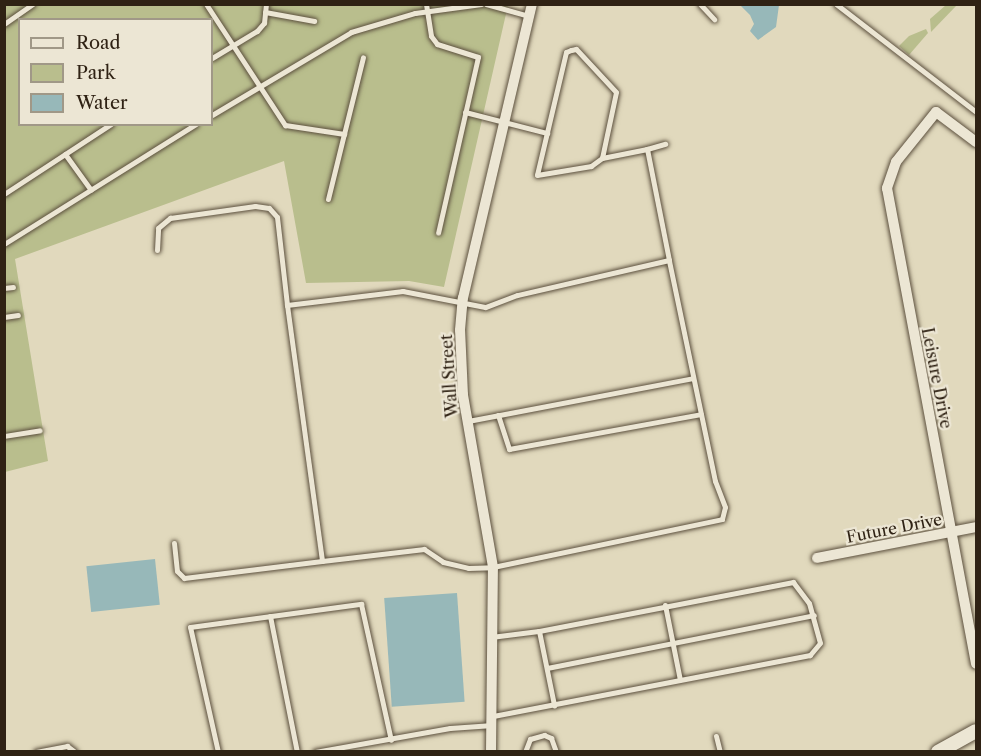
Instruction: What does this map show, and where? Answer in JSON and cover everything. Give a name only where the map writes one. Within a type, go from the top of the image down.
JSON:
[{"type":"street","name":"Wall Street","points":[[491,752],[493,567],[467,421],[460,360],[463,305],[530,10]]},
{"type":"street","name":"Leisure Drive","points":[[976,142],[936,112],[896,162],[889,177],[887,195],[976,664]]},
{"type":"street","name":"Future Drive","points":[[817,558],[976,526]]},
{"type":"street","points":[[938,752],[976,731]]},
{"type":"lane","points":[[4,24],[33,4]]},
{"type":"lane","points":[[206,4],[285,125],[344,134]]},
{"type":"lane","points":[[213,57],[257,31],[264,23],[266,4]]},
{"type":"lane","points":[[426,4],[424,12],[437,44],[478,57],[438,233]]},
{"type":"lane","points":[[213,115],[351,32],[424,12],[481,4]]},
{"type":"lane","points":[[486,4],[530,10]]},
{"type":"lane","points":[[700,4],[714,19]]},
{"type":"lane","points":[[836,4],[976,111]]},
{"type":"lane","points":[[265,12],[314,21]]},
{"type":"lane","points":[[602,158],[616,92],[576,49],[566,52],[537,175],[591,166],[602,158],[666,144]]},
{"type":"lane","points":[[328,199],[363,57]]},
{"type":"lane","points":[[465,112],[547,133]]},
{"type":"lane","points":[[4,194],[108,126]]},
{"type":"lane","points":[[4,244],[193,126]]},
{"type":"lane","points":[[174,543],[177,571],[184,578],[424,549],[443,562],[468,568],[493,567],[722,519],[725,507],[715,481],[647,149]]},
{"type":"lane","points":[[65,154],[91,190]]},
{"type":"lane","points":[[157,250],[158,228],[170,218],[255,206],[269,208],[278,223],[322,561]]},
{"type":"lane","points":[[287,305],[403,291],[463,305],[504,303],[517,295],[669,260]]},
{"type":"lane","points":[[4,288],[13,286]]},
{"type":"lane","points":[[4,317],[18,315]]},
{"type":"lane","points":[[467,421],[693,378]]},
{"type":"lane","points":[[498,415],[509,449],[701,414]]},
{"type":"lane","points":[[4,436],[40,429]]},
{"type":"lane","points":[[315,752],[391,741],[490,721],[554,705],[814,653],[820,643],[814,615],[802,590],[793,582],[539,631],[491,637]]},
{"type":"lane","points":[[218,752],[190,627],[361,604],[391,741]]},
{"type":"lane","points":[[665,605],[681,680]]},
{"type":"lane","points":[[547,668],[814,615]]},
{"type":"lane","points":[[270,616],[297,752]]},
{"type":"lane","points":[[539,631],[554,705]]},
{"type":"lane","points":[[525,752],[530,739],[544,735],[551,738],[556,752]]},
{"type":"lane","points":[[716,736],[720,752]]},
{"type":"lane","points":[[36,752],[67,746],[75,752]]},
{"type":"green space","points":[[5,5],[508,5],[444,287],[409,281],[306,283],[284,161],[15,259],[48,461],[5,472]]},
{"type":"green space","points":[[946,5],[957,5],[931,32],[930,19]]},
{"type":"green space","points":[[926,29],[928,33],[909,55],[899,46],[909,36]]},
{"type":"water","points":[[740,5],[779,5],[776,27],[758,40],[750,31],[754,24],[750,15]]},
{"type":"water","points":[[155,559],[160,605],[91,612],[86,566]]},
{"type":"water","points":[[457,593],[465,702],[392,707],[384,598]]}]
